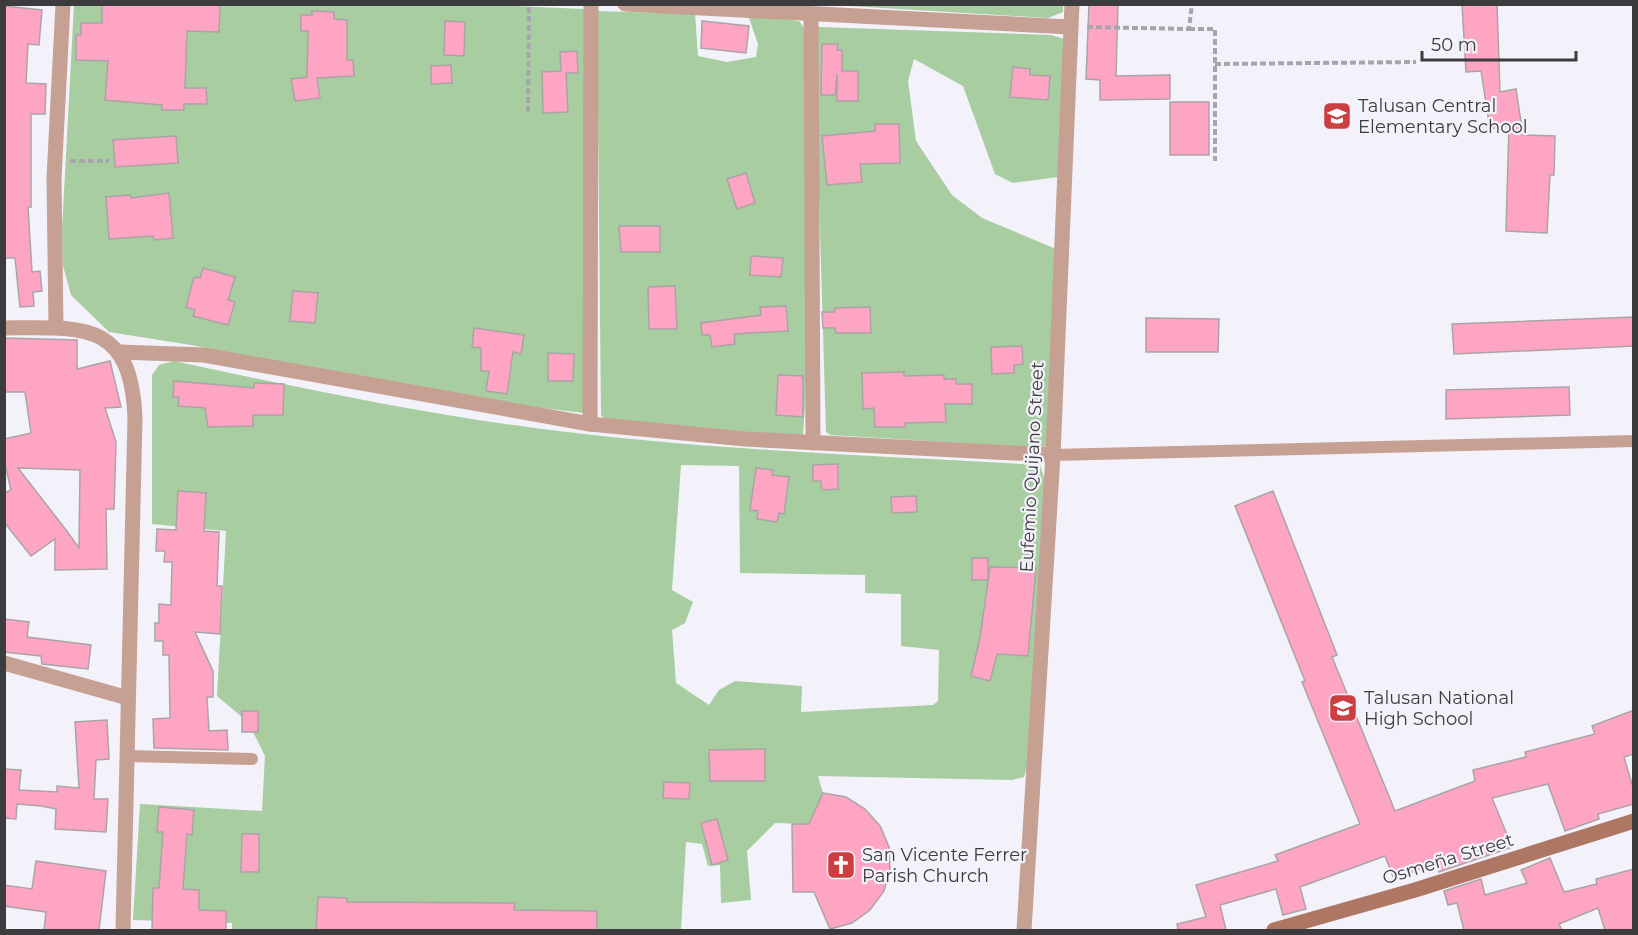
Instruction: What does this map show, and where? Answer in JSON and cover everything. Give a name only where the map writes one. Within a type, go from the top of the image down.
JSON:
[{"type":"main road","name":"Osmeña Street","points":[[1274,930],[1415,890],[1634,821]]},
{"type":"street","points":[[56,327],[55,162],[63,4]]},
{"type":"street","points":[[590,424],[591,4]]},
{"type":"street","points":[[625,4],[700,6],[1071,27]]},
{"type":"street","name":"Eufemio Quijano Street","points":[[1024,930],[1053,455],[1072,4]]},
{"type":"street","points":[[811,14],[813,443]]},
{"type":"street","points":[[4,328],[56,327],[86,331],[109,342],[119,352],[132,383],[135,418],[123,930]]},
{"type":"street","points":[[119,352],[204,355],[590,424],[745,440],[1053,455]]},
{"type":"street","points":[[4,663],[128,698]]},
{"type":"lane","points":[[1053,455],[1634,441]]},
{"type":"lane","points":[[127,756],[252,759]]},
{"type":"path","points":[[528,112],[529,4]]},
{"type":"path","points":[[1189,29],[1192,4]]},
{"type":"path","points":[[1071,27],[1215,29],[1215,161]]},
{"type":"path","points":[[1215,64],[1416,62]]},
{"type":"path","points":[[55,162],[109,161]]},
{"type":"green space","points":[[471,4],[584,9],[584,413],[475,400],[191,345],[109,332],[71,295],[63,266],[62,230],[74,5]]},
{"type":"green space","points":[[1063,4],[1063,12],[1048,18],[834,5]]},
{"type":"green space","points":[[597,11],[695,14],[698,56],[727,62],[756,57],[758,44],[748,15],[799,21],[804,28],[807,373],[803,436],[607,422],[601,415]]},
{"type":"green space","points":[[818,27],[1051,35],[1064,39],[1058,177],[1013,183],[995,174],[963,86],[914,59],[908,81],[916,141],[952,195],[982,218],[1056,249],[1049,445],[1041,448],[830,435],[826,432],[814,30]]},
{"type":"green space","points":[[174,361],[394,406],[483,421],[591,435],[783,451],[1040,465],[1045,481],[1028,765],[1024,777],[1012,780],[818,776],[823,793],[809,824],[775,823],[747,851],[751,900],[721,903],[720,865],[708,866],[702,844],[686,842],[681,930],[232,930],[232,923],[133,920],[140,804],[262,811],[265,756],[248,722],[217,696],[226,531],[152,524],[152,375],[159,365]],"holes":[[[681,465],[739,466],[740,573],[865,575],[865,593],[901,594],[901,646],[939,650],[938,701],[933,705],[801,712],[802,686],[735,681],[719,690],[709,705],[676,683],[672,630],[685,623],[693,602],[672,590]]]},
{"type":"building","points":[[102,4],[220,4],[219,32],[187,31],[185,88],[206,88],[207,104],[184,104],[184,110],[162,110],[162,105],[105,100],[108,61],[76,60],[76,35],[81,35],[81,23],[102,23]]},
{"type":"building","points":[[1089,4],[1118,4],[1116,76],[1170,75],[1170,99],[1100,100],[1100,80],[1086,79]]},
{"type":"building","points":[[1462,4],[1497,4],[1500,92],[1516,89],[1523,135],[1555,136],[1554,175],[1550,175],[1547,233],[1506,231],[1509,126],[1490,129],[1481,71],[1466,72]]},
{"type":"building","points":[[4,6],[42,10],[39,45],[28,44],[26,83],[46,84],[45,114],[31,114],[31,207],[28,207],[32,272],[40,271],[42,291],[33,292],[34,306],[20,307],[15,258],[4,258]]},
{"type":"building","points":[[312,11],[334,12],[334,19],[347,20],[347,60],[353,60],[354,76],[317,78],[320,98],[295,101],[291,79],[307,77],[308,31],[301,31],[301,15],[312,15]]},
{"type":"building","points":[[445,21],[465,22],[464,56],[444,55]]},
{"type":"building","points":[[702,21],[749,26],[746,53],[701,48]]},
{"type":"building","points":[[822,44],[838,44],[837,50],[842,50],[842,71],[858,71],[858,101],[837,101],[837,74],[835,95],[821,95]]},
{"type":"building","points":[[577,51],[578,73],[566,73],[568,112],[543,113],[542,72],[561,71],[560,52]]},
{"type":"building","points":[[451,65],[452,83],[431,84],[431,66]]},
{"type":"building","points":[[1013,67],[1030,69],[1030,75],[1050,76],[1048,100],[1010,97]]},
{"type":"building","points":[[1170,102],[1209,102],[1209,155],[1170,155]]},
{"type":"building","points":[[875,124],[899,124],[900,163],[860,164],[862,182],[827,185],[822,136],[875,131]]},
{"type":"building","points":[[176,136],[178,163],[115,167],[113,140]]},
{"type":"building","points":[[746,173],[755,203],[737,209],[727,179]]},
{"type":"building","points":[[169,193],[173,238],[154,240],[153,236],[109,239],[106,197],[130,195],[131,198]]},
{"type":"building","points":[[619,226],[660,226],[660,252],[621,252]]},
{"type":"building","points":[[751,256],[783,258],[781,277],[750,275]]},
{"type":"building","points":[[203,268],[235,277],[228,300],[235,302],[228,325],[193,316],[195,310],[186,307],[194,277],[200,278]]},
{"type":"building","points":[[675,286],[677,329],[649,329],[648,287]]},
{"type":"building","points":[[293,291],[318,293],[315,323],[290,321]]},
{"type":"building","points":[[786,306],[788,331],[734,334],[735,344],[712,347],[710,335],[702,335],[701,323],[761,315],[760,307]]},
{"type":"building","points":[[870,307],[871,333],[836,333],[835,328],[823,328],[822,312],[835,312],[835,308]]},
{"type":"building","points":[[1634,317],[1634,346],[1454,354],[1452,324]]},
{"type":"building","points":[[1146,318],[1219,319],[1218,352],[1146,352]]},
{"type":"building","points":[[474,328],[524,335],[521,354],[513,352],[507,394],[486,391],[489,371],[481,371],[481,348],[472,347]]},
{"type":"building","points":[[4,338],[77,340],[77,369],[110,361],[121,407],[105,408],[116,442],[114,509],[106,509],[107,569],[55,570],[55,539],[31,556],[4,522],[4,493],[11,490],[4,460],[4,439],[31,433],[25,392],[4,392]],"holes":[[[18,468],[80,470],[79,548]]]},
{"type":"building","points":[[1022,346],[1023,364],[1014,365],[1014,373],[992,374],[991,347]]},
{"type":"building","points":[[548,353],[574,354],[573,381],[548,381]]},
{"type":"building","points":[[904,372],[904,376],[944,375],[944,379],[956,379],[956,384],[972,384],[972,404],[945,404],[946,422],[905,423],[905,427],[875,427],[874,408],[863,409],[862,373]]},
{"type":"building","points":[[778,375],[803,376],[803,417],[776,415]]},
{"type":"building","points":[[174,381],[254,388],[254,383],[284,384],[283,415],[253,415],[253,426],[208,427],[205,408],[178,406],[179,397],[173,397]]},
{"type":"building","points":[[1569,387],[1570,415],[1446,419],[1446,390]]},
{"type":"building","points":[[838,464],[838,489],[822,490],[821,481],[813,481],[813,465]]},
{"type":"building","points":[[756,468],[773,470],[772,475],[789,477],[784,514],[779,513],[777,522],[757,519],[758,511],[750,510]]},
{"type":"building","points":[[178,491],[206,493],[204,531],[219,532],[217,586],[222,586],[220,634],[195,632],[213,671],[213,697],[207,697],[209,731],[227,730],[228,750],[154,748],[153,719],[170,718],[169,655],[163,655],[163,641],[155,641],[155,623],[159,623],[159,604],[171,605],[172,562],[164,562],[165,551],[156,551],[157,529],[176,530]]},
{"type":"building","points":[[1273,491],[1337,655],[1332,657],[1395,811],[1475,781],[1473,770],[1526,757],[1525,752],[1595,734],[1592,726],[1634,710],[1634,754],[1624,757],[1634,791],[1634,804],[1598,814],[1599,819],[1565,831],[1548,784],[1492,798],[1512,847],[1439,872],[1437,862],[1394,879],[1385,856],[1300,887],[1306,909],[1283,915],[1276,889],[1220,905],[1226,930],[1178,930],[1177,924],[1206,917],[1196,885],[1278,861],[1275,855],[1360,824],[1302,682],[1305,681],[1235,506]]},
{"type":"building","points":[[916,496],[917,512],[892,513],[891,497]]},
{"type":"building","points":[[972,558],[988,558],[988,580],[972,580]]},
{"type":"building","points":[[990,567],[1036,568],[1028,656],[997,654],[990,681],[971,676],[980,638]]},
{"type":"building","points":[[4,619],[29,622],[27,637],[91,645],[88,669],[42,664],[41,656],[4,652]]},
{"type":"building","points":[[242,711],[258,711],[258,732],[242,732]]},
{"type":"building","points":[[107,720],[109,759],[96,760],[94,799],[108,799],[106,832],[55,829],[56,809],[41,806],[17,804],[16,819],[4,818],[4,769],[21,770],[19,790],[57,792],[57,786],[79,788],[75,722]]},
{"type":"building","points":[[765,749],[765,781],[710,781],[709,750]]},
{"type":"building","points":[[664,782],[690,783],[689,799],[663,798]]},
{"type":"building","name":"San Vicente Ferrer Parish Church","points":[[823,793],[846,797],[865,809],[880,826],[889,847],[890,870],[884,891],[870,910],[852,923],[830,929],[814,892],[793,892],[792,824],[809,824]]},
{"type":"building","points":[[159,807],[194,810],[192,835],[187,834],[183,889],[199,890],[199,910],[226,911],[226,930],[152,930],[153,888],[159,888],[163,832],[157,832]]},
{"type":"building","points":[[717,819],[728,860],[712,865],[701,823]]},
{"type":"building","points":[[242,834],[259,834],[259,872],[241,872]]},
{"type":"building","points":[[1550,858],[1564,892],[1597,884],[1596,879],[1634,869],[1634,930],[1605,930],[1598,908],[1559,924],[1562,930],[1464,930],[1457,903],[1448,905],[1444,891],[1481,879],[1485,895],[1527,883],[1521,870]]},
{"type":"building","points":[[36,861],[106,871],[99,930],[44,930],[46,912],[4,906],[4,885],[32,889]]},
{"type":"building","points":[[318,897],[347,898],[347,902],[515,903],[514,910],[597,911],[597,930],[316,930]]},
{"type":"place","name":"Talusan Central Elementary School","points":[[1337,116]]},
{"type":"place","name":"Talusan National High School","points":[[1343,708]]},
{"type":"place","name":"San Vicente Ferrer Parish Church","points":[[841,865]]}]
